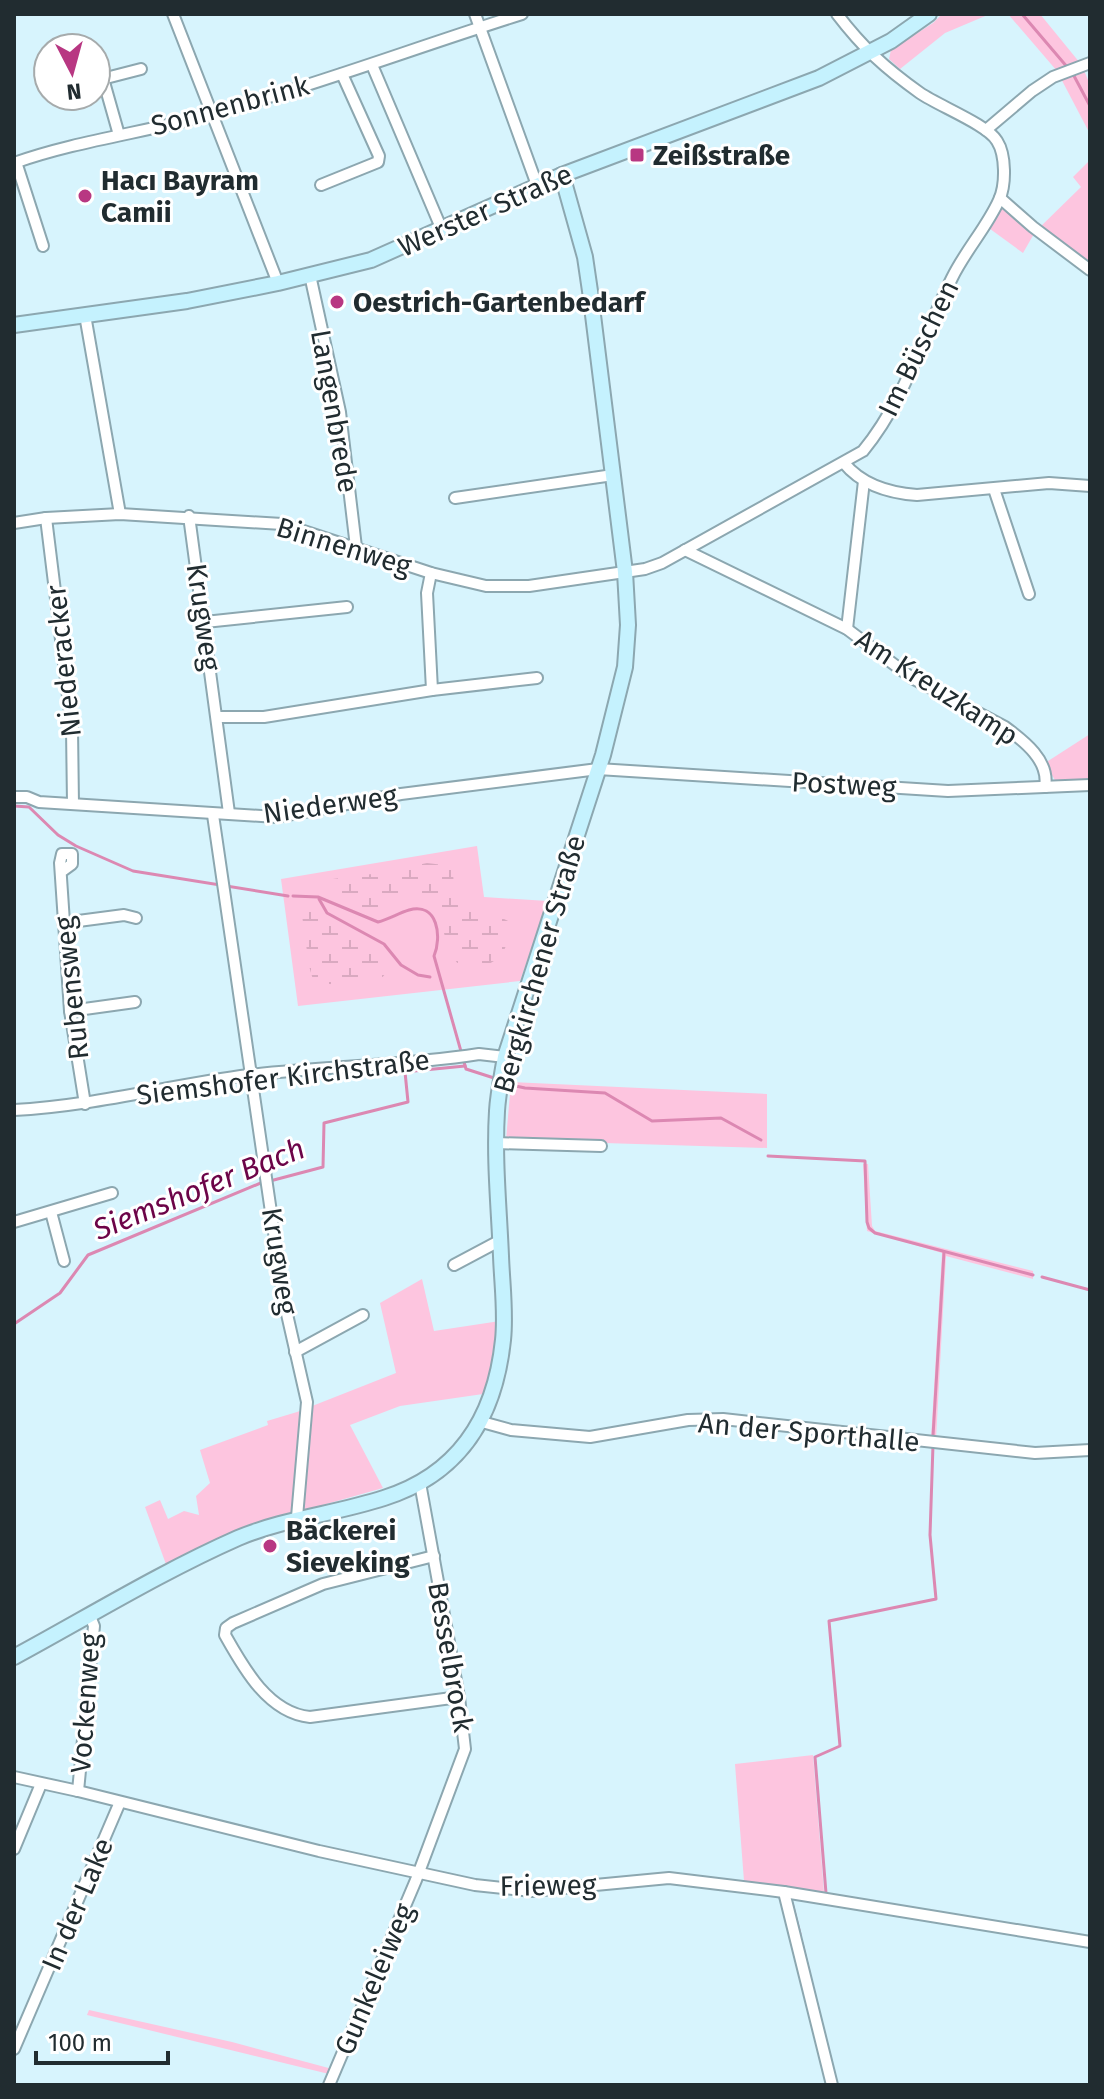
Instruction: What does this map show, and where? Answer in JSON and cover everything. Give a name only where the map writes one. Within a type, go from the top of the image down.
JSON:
[{"type":"street","points":[[173,14],[278,283]]},
{"type":"street","points":[[475,14],[537,185]]},
{"type":"street","name":"Sonnenbrink","points":[[43,246],[15,162],[213,114],[522,14]]},
{"type":"street","points":[[837,14],[870,54],[944,109],[986,130],[1032,91],[1090,63]]},
{"type":"street","name":"Werster Straße","points":[[14,325],[187,301],[371,260],[537,185],[819,78],[870,54],[929,14]]},
{"type":"street","points":[[372,65],[442,230]]},
{"type":"street","name":"Sonnenbrink","points":[[119,135],[104,82],[106,78],[141,69]]},
{"type":"street","name":"Sonnenbrink","points":[[321,185],[378,162],[379,156],[342,74]]},
{"type":"street","name":"Im Büschen","points":[[625,572],[662,563],[863,451],[876,435],[911,373],[960,261],[1000,198],[1004,158],[996,138],[986,130]]},
{"type":"street","name":"Bergkirchener Straße","points":[[14,1657],[203,1555],[262,1528],[297,1517],[382,1499],[420,1483],[466,1443],[482,1422],[494,1391],[504,1338],[496,1143],[497,1108],[505,1057],[617,704],[625,667],[628,625],[625,572],[585,257],[562,175]]},
{"type":"street","points":[[1000,198],[1090,270]]},
{"type":"street","name":"Langenbrede","points":[[310,275],[340,412],[356,547]]},
{"type":"street","points":[[85,315],[120,514]]},
{"type":"street","points":[[844,463],[864,481],[897,494],[917,495],[1049,483],[1090,486]]},
{"type":"street","points":[[455,498],[613,475]]},
{"type":"street","name":"Am Kreuzkamp","points":[[847,629],[864,481]]},
{"type":"street","points":[[994,489],[1029,594]]},
{"type":"street","name":"Binnenweg","points":[[14,523],[120,514],[282,524],[431,573],[486,586],[510,587],[625,572]]},
{"type":"street","name":"Krugweg","points":[[189,516],[229,813]]},
{"type":"street","name":"Niederacker","points":[[46,518],[72,729],[73,804]]},
{"type":"street","name":"Am Kreuzkamp","points":[[685,550],[847,629],[912,678],[1019,737],[1041,761],[1047,776],[1045,787]]},
{"type":"street","points":[[431,573],[427,593],[432,690]]},
{"type":"street","points":[[205,622],[347,607]]},
{"type":"street","points":[[218,717],[264,717],[432,690],[537,678]]},
{"type":"street","name":"Niederweg","points":[[14,797],[213,815],[229,813],[276,817],[401,794],[598,769]]},
{"type":"street","name":"Postweg","points":[[598,769],[948,791],[1090,785]]},
{"type":"street","name":"Krugweg","points":[[213,815],[284,1301],[307,1402],[297,1517]]},
{"type":"street","name":"Rubensweg","points":[[61,872],[70,1011],[85,1104]]},
{"type":"street","points":[[63,923],[124,915],[136,918]]},
{"type":"street","points":[[70,1011],[135,1002]]},
{"type":"street","name":"Siemshofer Kirchstraße","points":[[14,1110],[85,1104],[178,1085],[252,1075],[479,1054],[505,1057]]},
{"type":"street","points":[[496,1143],[601,1146]]},
{"type":"street","points":[[14,1222],[112,1193]]},
{"type":"street","points":[[51,1212],[64,1261]]},
{"type":"street","points":[[454,1265],[501,1240]]},
{"type":"street","points":[[295,1352],[363,1315]]},
{"type":"street","name":"An der Sporthalle","points":[[482,1422],[511,1430],[590,1437],[688,1420],[723,1419],[1035,1453],[1090,1450]]},
{"type":"street","name":"Besselbrock","points":[[419,1872],[463,1760],[466,1741],[420,1483]]},
{"type":"street","points":[[434,1556],[323,1584],[233,1623],[226,1628],[225,1635],[245,1670],[260,1688],[300,1716],[459,1697]]},
{"type":"street","name":"Vockenweg","points":[[78,1791],[94,1626],[90,1616]]},
{"type":"street","name":"Frieweg","points":[[14,1777],[319,1851],[475,1885],[532,1891],[669,1878],[784,1892],[1090,1942]]},
{"type":"street","points":[[14,1849],[41,1784]]},
{"type":"street","name":"In der Lake","points":[[14,2049],[120,1802]]},
{"type":"street","name":"Gunkeleiweg","points":[[329,2085],[419,1872]]},
{"type":"street","points":[[784,1892],[832,2085]]},
{"type":"green space","points":[[942,14],[990,14],[945,33],[900,69],[889,59],[891,50]]},
{"type":"green space","points":[[1008,14],[1040,14],[1080,63],[1090,85],[1090,134],[1057,71]]},
{"type":"green space","points":[[1090,160],[1090,271],[1035,232],[1023,253],[986,226],[1001,200],[1036,231],[1081,187],[1073,177]]},
{"type":"green space","points":[[1090,734],[1090,779],[1056,782],[1045,763]]},
{"type":"green space","points":[[477,846],[484,897],[548,901],[520,981],[298,1006],[281,879]]},
{"type":"green space","points":[[427,863],[452,866],[455,891],[460,902],[510,922],[503,952],[491,963],[461,967],[447,945],[442,919],[418,898],[392,897],[369,912],[323,893],[320,886],[325,880]]},
{"type":"green space","points":[[311,909],[348,935],[383,950],[390,960],[381,979],[345,985],[314,983],[302,915]]},
{"type":"green space","points":[[511,1082],[767,1094],[767,1148],[506,1140]]},
{"type":"green space","points":[[863,1164],[868,1164],[872,1226],[875,1231],[1033,1271],[1033,1279],[946,1256],[936,1439],[931,1439],[942,1253],[867,1231]]},
{"type":"green space","points":[[422,1279],[434,1331],[500,1321],[490,1393],[400,1406],[350,1425],[383,1488],[252,1525],[167,1567],[145,1507],[160,1500],[168,1519],[184,1511],[199,1515],[196,1496],[210,1483],[200,1450],[268,1425],[267,1421],[396,1373],[380,1303]]},
{"type":"green space","points":[[813,1755],[824,1892],[744,1881],[735,1764]]},
{"type":"green space","points":[[89,2010],[232,2042],[336,2070],[329,2074],[87,2015]]},
{"type":"waterway","points":[[1022,14],[1068,68]]},
{"type":"waterway","points":[[1073,74],[1090,106]]},
{"type":"waterway","points":[[14,806],[29,807],[58,835],[133,871],[288,896]]},
{"type":"waterway","points":[[293,896],[318,897],[378,922],[409,910],[419,909],[432,916],[438,940],[434,956],[466,1069],[494,1078]]},
{"type":"waterway","points":[[319,899],[327,913],[384,944],[401,965],[418,975],[430,977]]},
{"type":"waterway","name":"Siemshofer Bach","points":[[414,1071],[465,1066]]},
{"type":"waterway","name":"Siemshofer Bach","points":[[270,1181],[323,1167],[324,1123],[408,1102],[405,1072]]},
{"type":"waterway","points":[[511,1085],[605,1093],[652,1121],[721,1118],[761,1140]]},
{"type":"waterway","points":[[768,1156],[865,1161],[867,1222],[875,1233],[1033,1275]]},
{"type":"waterway","name":"Siemshofer Bach","points":[[14,1324],[60,1293],[88,1255],[263,1182]]},
{"type":"waterway","points":[[933,1436],[944,1252]]},
{"type":"waterway","points":[[1042,1277],[1090,1290]]},
{"type":"waterway","points":[[826,1893],[815,1757],[840,1746],[829,1621],[936,1599],[930,1535],[933,1445]]},
{"type":"waterway","points":[[792,1903],[800,1934]]},
{"type":"waterway","points":[[802,1943],[809,1972]]},
{"type":"place","name":"Zeißstraße","points":[[637,155]]},
{"type":"place","name":"Hacı Bayram Camii","points":[[85,196]]},
{"type":"place","name":"Oestrich-Gartenbedarf","points":[[337,302]]},
{"type":"place","name":"Bäckerei Sieveking","points":[[270,1546]]}]
